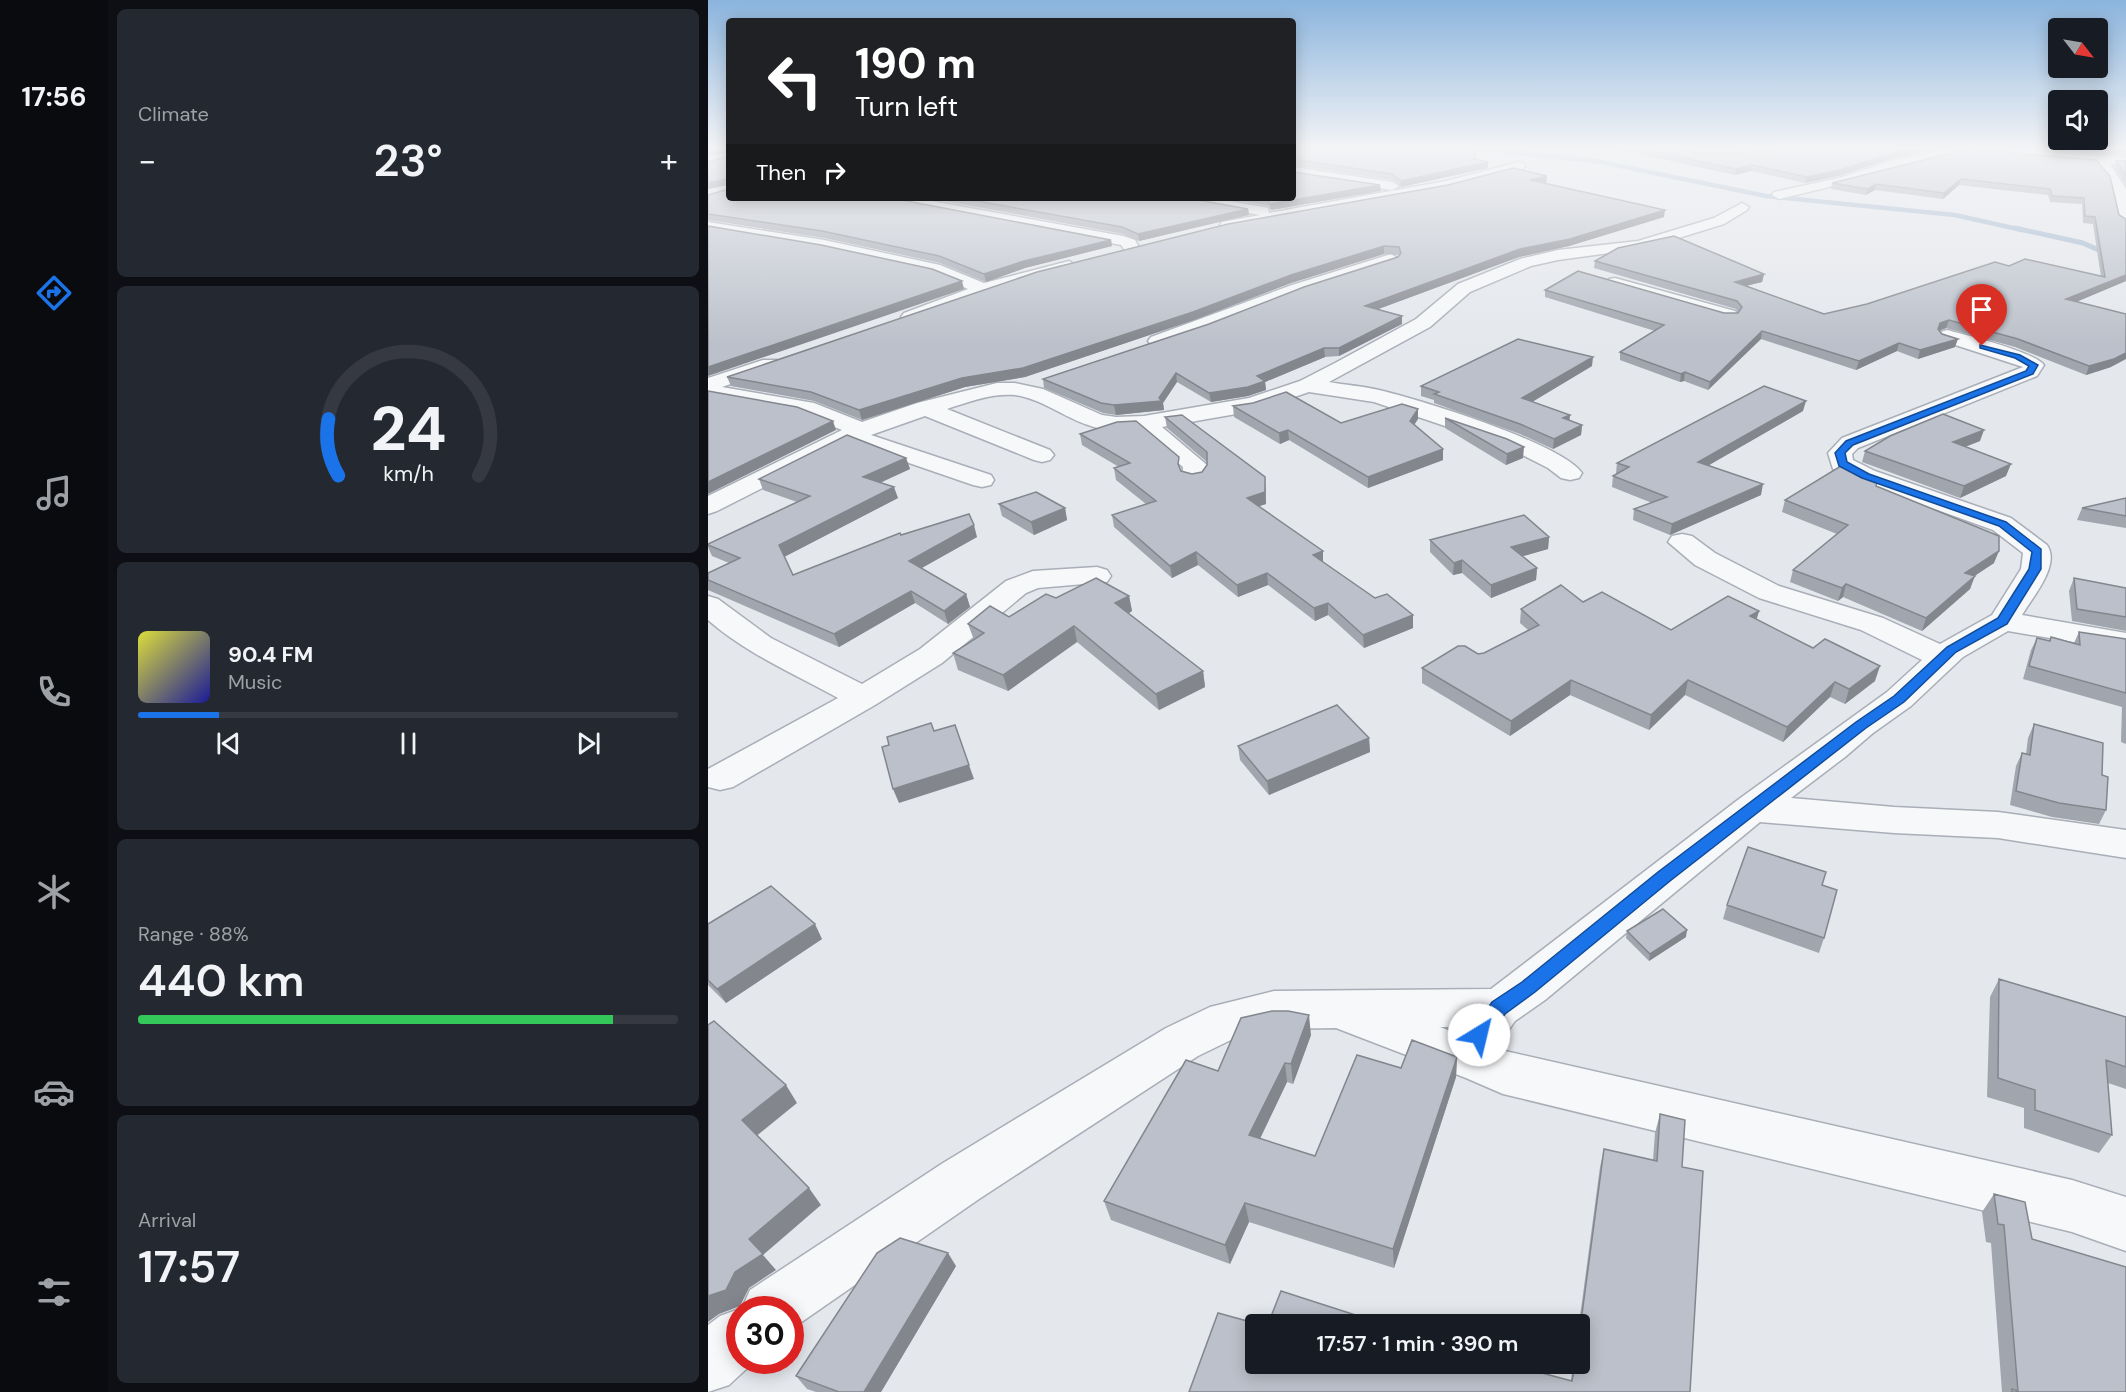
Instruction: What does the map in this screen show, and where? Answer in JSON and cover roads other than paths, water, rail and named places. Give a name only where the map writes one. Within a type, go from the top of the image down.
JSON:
[{"type":"street","points":[[978,214],[1123,241],[1130,243],[1132,249]]},
{"type":"street","points":[[1207,230],[1282,214]]},
{"type":"street","points":[[708,506],[855,433],[925,408],[997,389],[1035,394],[1097,421],[1116,424],[1144,423],[1253,404],[1307,385],[1423,323],[1464,288],[1539,258],[1640,245],[1719,220],[1730,214]]},
{"type":"street","points":[[713,230],[743,230],[940,270],[983,289]]},
{"type":"street","points":[[1109,256],[1153,244]]},
{"type":"street","points":[[1539,258],[1573,270]]},
{"type":"street","points":[[1138,348],[1298,289],[1391,259]]},
{"type":"street","points":[[894,323],[983,289],[1032,274],[1087,262]]},
{"type":"street","points":[[1602,279],[1729,315]]},
{"type":"street","points":[[1484,1063],[1479,1035],[1499,1008],[1529,987],[1752,808],[1899,699],[1952,650],[2003,621],[2035,569],[2037,551],[2002,524],[1866,476],[1842,464],[1840,453],[1850,443],[2030,372],[2034,365],[2018,357],[1947,336]]},
{"type":"street","points":[[708,385],[785,359]]},
{"type":"street","points":[[1016,390],[1049,378]]},
{"type":"street","points":[[1307,385],[1377,396],[1540,453],[1563,466],[1570,473]]},
{"type":"street","points":[[708,391],[806,408],[855,433],[982,480]]},
{"type":"street","points":[[925,408],[1042,454]]},
{"type":"street","points":[[1144,423],[1196,465],[1194,476]]},
{"type":"street","points":[[1682,542],[1705,559],[1769,592],[1872,624],[1943,658]]},
{"type":"street","points":[[720,778],[863,698],[931,656],[1016,587],[1033,580],[1097,576]]},
{"type":"street","points":[[708,605],[742,634],[760,645],[863,698]]},
{"type":"street","points":[[2003,621],[2126,642]]},
{"type":"street","points":[[1752,808],[1894,820],[1998,825],[2126,844]]},
{"type":"street","points":[[791,1296],[961,1181],[1182,1042],[1226,1021],[1275,1010],[1499,1008]]},
{"type":"street","points":[[1331,1009],[1484,1063],[1503,1073],[2072,1206],[2126,1224]]},
{"type":"street","points":[[708,1364],[726,1348]]},
{"type":"waterway","points":[[1945,214],[2022,230]]},
{"type":"waterway","points":[[2015,228],[2083,243],[2126,262]]}]
